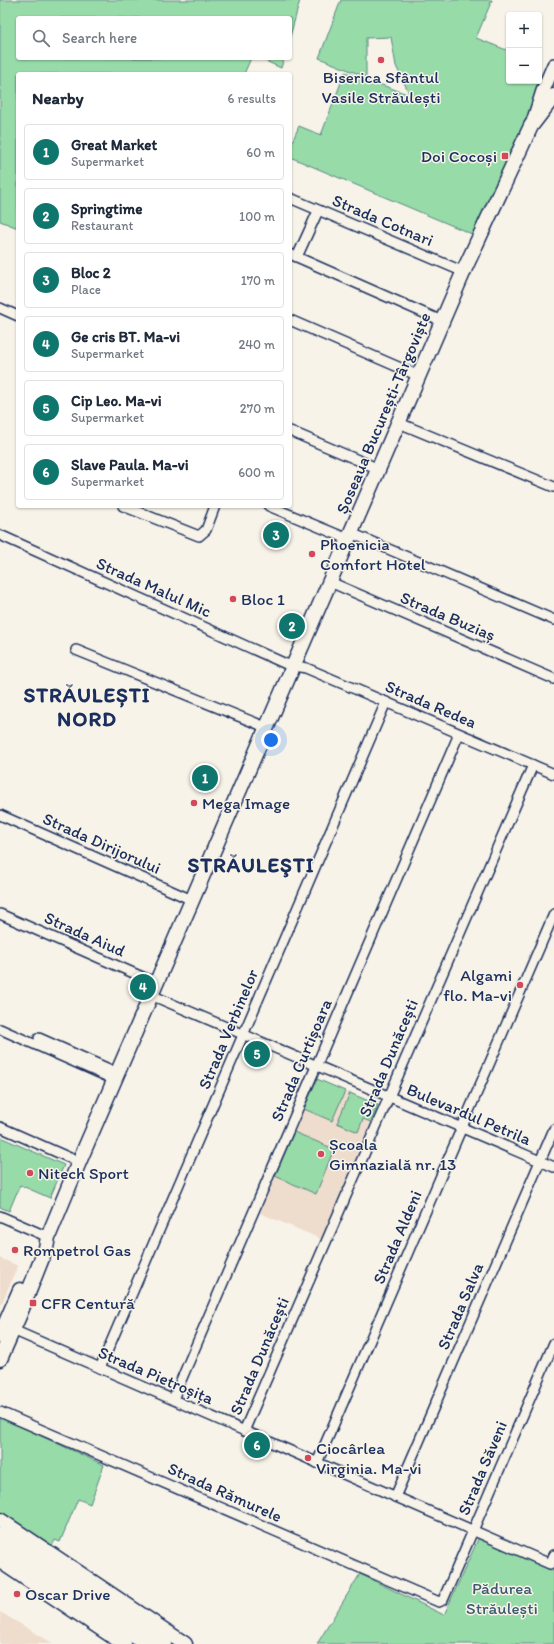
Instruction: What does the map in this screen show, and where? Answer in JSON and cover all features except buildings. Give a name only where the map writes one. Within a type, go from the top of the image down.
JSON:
[{"type":"main road","points":[[531,126],[544,88],[554,65]]},
{"type":"main road","name":"Șoseaua București-Târgoviște","points":[[0,1359],[46,1248],[48,1237],[79,1162],[268,728],[442,321],[531,126],[554,96]]},
{"type":"main road","name":"Șoseaua București-Târgoviște","points":[[0,1336],[40,1244],[48,1237]]},
{"type":"main road","points":[[0,1520],[185,1644]]},
{"type":"main road","points":[[0,1534],[164,1644]]},
{"type":"main road","points":[[0,1546],[146,1644]]},
{"type":"main road","points":[[0,1562],[124,1644]]},
{"type":"street","name":"Strada Cotnari","points":[[292,199],[464,272]]},
{"type":"street","points":[[318,211],[293,256],[442,321]]},
{"type":"street","points":[[0,308],[16,315]]},
{"type":"street","points":[[292,321],[419,376]]},
{"type":"street","points":[[399,423],[554,487]]},
{"type":"street","points":[[292,432],[379,469]]},
{"type":"street","points":[[128,508],[199,536],[206,530],[214,508]]},
{"type":"street","points":[[274,508],[350,536],[554,620]]},
{"type":"street","name":"Strada Malul Mic","points":[[0,535],[286,664],[295,665]]},
{"type":"street","name":"Strada Buziaș","points":[[330,582],[554,679]]},
{"type":"street","points":[[76,650],[268,728]]},
{"type":"street","name":"Strada Redea","points":[[295,665],[306,668],[554,774]]},
{"type":"street","name":"Strada Verbinelor","points":[[100,1368],[386,702]]},
{"type":"street","name":"Strada Curtișoara","points":[[173,1400],[459,734]]},
{"type":"street","name":"Strada Dunăcești","points":[[244,1431],[533,765]]},
{"type":"street","name":"Strada Dirijorului","points":[[0,815],[192,900]]},
{"type":"street","name":"Strada Aiud","points":[[0,914],[154,989]]},
{"type":"street","name":"Strada Aldeni","points":[[317,1463],[554,914]]},
{"type":"street","name":"Bulevardul Petrila","points":[[154,989],[243,1034],[554,1167]]},
{"type":"street","points":[[0,1029],[116,1076]]},
{"type":"street","points":[[38,1038],[116,1076]]},
{"type":"street","points":[[0,1127],[79,1162]]},
{"type":"street","name":"Strada Salva","points":[[396,1497],[554,1129]]},
{"type":"street","points":[[0,1216],[48,1237]]},
{"type":"street","name":"Strada Pietroșița","points":[[13,1330],[473,1530],[552,1560]]},
{"type":"street","name":"Strada Săveni","points":[[437,1602],[443,1600],[554,1343]]},
{"type":"street","name":"Strada Rămurele","points":[[0,1412],[437,1602]]},
{"type":"shaded area","name":"Școala Gimnazială nr. 13","points":[[317,1079],[378,1105],[321,1239],[260,1213]]},
{"type":"shaded area","points":[[0,1258],[18,1266],[0,1307]]},
{"type":"shaded area","points":[[0,1612],[54,1644],[0,1644]]},
{"type":"green space","points":[[0,0],[300,0],[292,30],[292,16],[16,16],[16,60],[250,60],[245,72],[16,72],[16,227],[0,221]]},
{"type":"green space","points":[[341,0],[492,0],[476,38],[506,50],[506,84],[537,84],[522,144],[479,237],[292,158],[292,142],[299,126],[321,135],[345,72],[410,95],[396,66],[391,37],[366,38],[366,77],[319,58]]},
{"type":"green space","points":[[263,60],[283,60],[281,68]]},
{"type":"green space","points":[[317,1079],[345,1091],[332,1121],[304,1109]]},
{"type":"green space","points":[[350,1093],[378,1105],[371,1122],[363,1119],[358,1132],[337,1123]]},
{"type":"green space","points":[[294,1132],[334,1149],[316,1194],[275,1176]]},
{"type":"green space","name":"Nitech Sport","points":[[0,1137],[64,1165],[50,1198],[20,1185],[9,1211],[0,1207]]},
{"type":"green space","points":[[0,1417],[104,1465],[90,1504],[78,1499],[60,1542],[55,1540],[52,1546],[0,1513]]},
{"type":"green space","name":"Pădurea Străulești","points":[[479,1537],[553,1571],[554,1570],[554,1644],[317,1644],[360,1574],[444,1615]]},
{"type":"place","name":"Biserica Sfântul Vasile Străulești","points":[[381,60]]},
{"type":"place","name":"Doi Cocoși","points":[[505,156]]},
{"type":"place","name":"Bloc 2","points":[[276,535]]},
{"type":"place","name":"Phoenicia Comfort Hotel","points":[[312,554]]},
{"type":"place","name":"Bloc 1","points":[[233,599]]},
{"type":"place","name":"Springtime","points":[[292,626]]},
{"type":"place","name":"Great Market","points":[[205,778]]},
{"type":"place","name":"Mega Image","points":[[194,803]]},
{"type":"place","name":"Algami flo. Ma-vi","points":[[520,985]]},
{"type":"place","name":"Ge cris BT. Ma-vi","points":[[143,987]]},
{"type":"place","name":"Cip Leo. Ma-vi","points":[[257,1054]]},
{"type":"place","name":"Școala Gimnazială nr. 13","points":[[321,1154]]},
{"type":"place","name":"Nitech Sport","points":[[30,1173]]},
{"type":"place","name":"Rompetrol Gas","points":[[15,1250]]},
{"type":"place","name":"CFR Centură","points":[[33,1303]]},
{"type":"place","name":"Slave Paula. Ma-vi","points":[[257,1445]]},
{"type":"place","name":"Ciocârlea Virginia. Ma-vi","points":[[308,1458]]},
{"type":"place","name":"Oscar Drive","points":[[17,1594]]},
{"type":"district","name":"STRĂULEȘTI NORD","points":[[87,707]]},
{"type":"district","name":"STRĂULEŞTI","points":[[251,865]]}]
